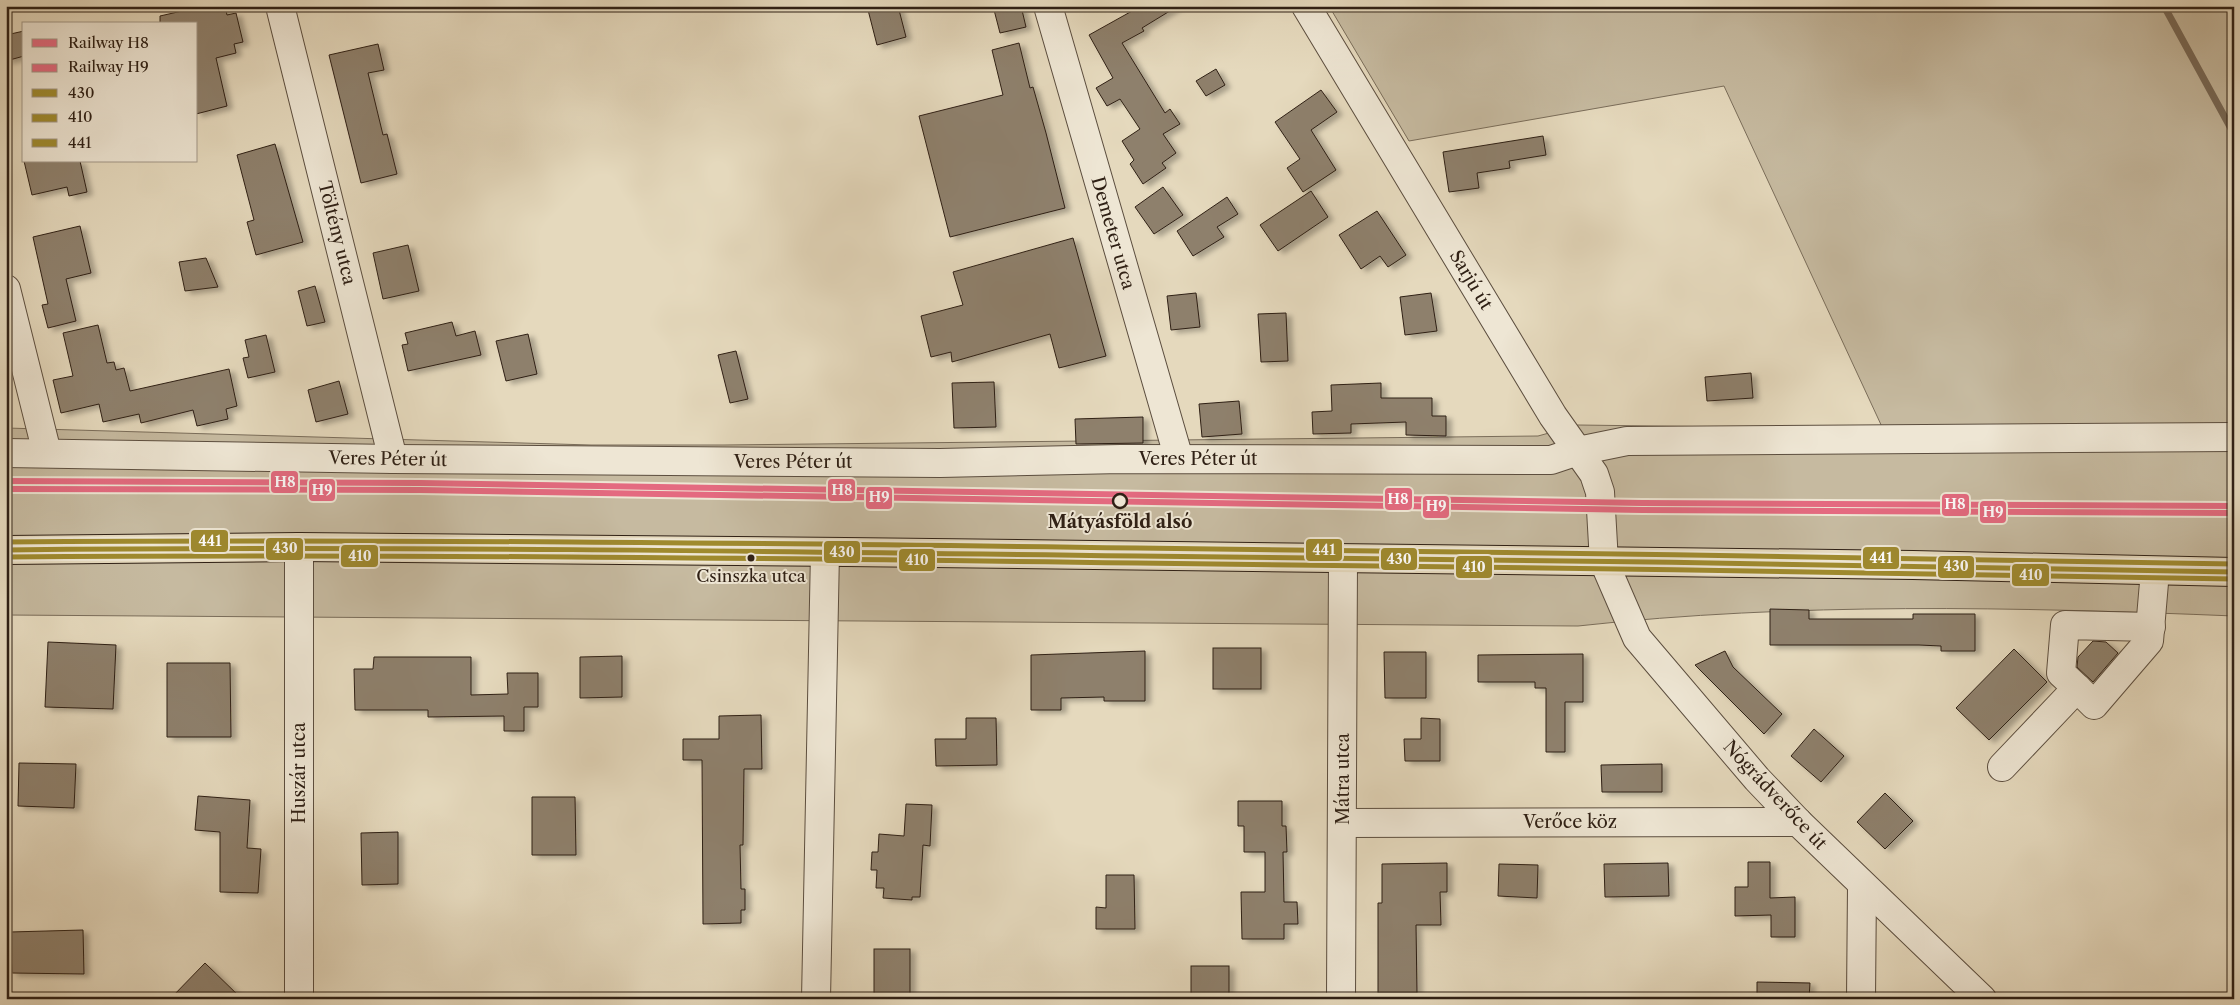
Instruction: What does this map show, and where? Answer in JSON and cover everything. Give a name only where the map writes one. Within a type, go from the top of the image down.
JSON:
[{"type":"main road","points":[[6,550],[299,547],[825,552],[1913,565],[2234,572]]},
{"type":"street","name":"Töltény utca","points":[[280,6],[393,459]]},
{"type":"street","name":"Demeter utca","points":[[1048,6],[1179,459]]},
{"type":"street","name":"Sarjú út","points":[[1306,6],[1553,416],[1594,474],[1600,492],[1604,562]]},
{"type":"street","points":[[6,289],[47,454]]},
{"type":"street","name":"Veres Péter út","points":[[6,453],[393,459],[930,463],[1179,459],[1550,460],[1578,451],[1627,441],[2234,437]]},
{"type":"street","name":"Huszár utca","points":[[299,547],[299,999]]},
{"type":"street","points":[[816,999],[825,552]]},
{"type":"street","name":"Mátra utca","points":[[1341,999],[1343,559]]},
{"type":"street","name":"Nógrádverőce út","points":[[1604,562],[1637,638],[1756,779],[1862,886],[1982,999]]},
{"type":"street","points":[[2151,627],[2066,625],[2061,673],[2094,705],[2148,641],[2151,627],[2155,571]]},
{"type":"street","points":[[2002,767],[2077,688]]},
{"type":"street","name":"Verőce köz","points":[[1343,823],[1798,822]]},
{"type":"street","points":[[1861,999],[1862,886]]},
{"type":"shaded area","points":[[1329,6],[2234,6],[2234,616],[2070,610],[1823,610],[1660,618],[1578,626],[6,615],[6,428],[591,445],[1538,436],[1578,425],[1883,429],[1724,86],[1409,141]]},
{"type":"building","points":[[204,6],[225,6],[227,15],[236,13],[243,42],[234,44],[236,53],[216,58],[227,106],[198,113],[198,22],[160,22],[160,16]]},
{"type":"building","points":[[867,6],[898,6],[906,37],[877,45]]},
{"type":"building","points":[[993,6],[1021,6],[1026,27],[1000,33]]},
{"type":"building","points":[[1141,6],[1178,6],[1142,28],[1144,31],[1122,43],[1165,113],[1170,109],[1180,124],[1163,134],[1176,153],[1162,163],[1166,168],[1143,184],[1130,164],[1134,160],[1122,141],[1140,129],[1120,99],[1107,106],[1096,88],[1113,78],[1089,35]]},
{"type":"building","points":[[22,31],[22,57],[6,61],[6,35]]},
{"type":"building","points":[[1019,43],[1030,88],[1033,87],[1046,133],[1065,208],[950,237],[919,116],[1003,95],[992,50]]},
{"type":"building","points":[[378,44],[384,70],[368,73],[383,135],[387,134],[397,174],[361,183],[329,55]]},
{"type":"building","points":[[1216,69],[1225,85],[1206,96],[1196,81]]},
{"type":"building","points":[[1321,90],[1337,112],[1311,130],[1336,170],[1303,192],[1287,168],[1300,159],[1275,122]]},
{"type":"building","points":[[1543,136],[1546,155],[1509,161],[1510,168],[1477,173],[1479,188],[1449,192],[1443,152]]},
{"type":"building","points":[[275,144],[303,242],[256,255],[247,222],[254,220],[237,155]]},
{"type":"building","points":[[24,162],[80,162],[87,192],[69,196],[67,187],[32,195]]},
{"type":"building","points":[[1163,187],[1183,215],[1154,234],[1135,207]]},
{"type":"building","points":[[1311,191],[1328,217],[1278,251],[1260,225]]},
{"type":"building","points":[[1227,197],[1238,214],[1217,227],[1224,237],[1193,256],[1177,231]]},
{"type":"building","points":[[1377,211],[1406,255],[1388,267],[1380,256],[1361,269],[1339,235]]},
{"type":"building","points":[[80,226],[91,273],[66,279],[76,321],[48,328],[42,305],[48,304],[33,237]]},
{"type":"building","points":[[1073,238],[1106,356],[1059,368],[1050,334],[952,362],[951,352],[931,357],[921,316],[963,305],[953,272]]},
{"type":"building","points":[[408,245],[419,291],[383,299],[373,253]]},
{"type":"building","points":[[206,258],[218,287],[185,291],[179,262]]},
{"type":"building","points":[[315,286],[325,322],[307,326],[298,291]]},
{"type":"building","points":[[1196,293],[1200,327],[1171,330],[1167,296]]},
{"type":"building","points":[[1431,293],[1437,331],[1405,335],[1400,297]]},
{"type":"building","points":[[1286,313],[1288,361],[1261,362],[1258,314]]},
{"type":"building","points":[[452,322],[456,336],[475,331],[481,355],[408,371],[402,345],[408,344],[405,333]]},
{"type":"building","points":[[98,325],[107,363],[114,362],[116,370],[124,368],[130,391],[229,369],[237,406],[226,409],[228,419],[197,426],[193,410],[141,423],[139,414],[103,422],[99,404],[61,413],[53,380],[73,376],[63,333]]},
{"type":"building","points":[[528,334],[537,374],[506,381],[496,341]]},
{"type":"building","points":[[266,335],[275,372],[248,378],[243,358],[249,357],[245,340]]},
{"type":"building","points":[[736,351],[748,399],[730,403],[718,355]]},
{"type":"building","points":[[1751,373],[1753,398],[1707,401],[1705,377]]},
{"type":"building","points":[[339,381],[348,414],[316,422],[308,390]]},
{"type":"building","points":[[994,382],[996,427],[954,428],[952,383]]},
{"type":"building","points":[[1381,383],[1381,398],[1432,398],[1432,416],[1446,416],[1446,436],[1406,435],[1406,422],[1351,424],[1351,433],[1313,434],[1312,412],[1332,411],[1331,385]]},
{"type":"building","points":[[1239,401],[1242,434],[1202,437],[1199,404]]},
{"type":"building","points":[[1143,417],[1143,443],[1076,444],[1075,419]]},
{"type":"building","points":[[1770,609],[1809,610],[1809,619],[1913,619],[1913,614],[1975,614],[1975,651],[1941,651],[1941,646],[1919,645],[1770,645]]},
{"type":"building","points":[[2093,641],[2106,642],[2118,653],[2093,682],[2077,667],[2078,657]]},
{"type":"building","points":[[48,642],[116,645],[113,709],[45,707]]},
{"type":"building","points":[[1213,648],[1261,648],[1261,689],[1213,689]]},
{"type":"building","points":[[2014,649],[2047,682],[1989,740],[1956,708]]},
{"type":"building","points":[[1145,651],[1145,701],[1104,701],[1104,697],[1061,698],[1061,710],[1031,710],[1031,655]]},
{"type":"building","points":[[1725,651],[1733,667],[1782,714],[1764,734],[1695,665]]},
{"type":"building","points":[[1384,652],[1426,652],[1426,698],[1385,698]]},
{"type":"building","points":[[1583,654],[1583,702],[1565,702],[1565,752],[1546,752],[1546,688],[1535,688],[1535,682],[1478,682],[1478,655]]},
{"type":"building","points":[[622,656],[622,697],[580,698],[580,657]]},
{"type":"building","points":[[374,657],[471,657],[471,695],[508,694],[507,673],[538,673],[538,707],[524,707],[524,731],[504,731],[504,716],[428,717],[428,710],[355,710],[354,669],[373,669]]},
{"type":"building","points":[[167,663],[230,663],[231,737],[167,737]]},
{"type":"building","points":[[761,715],[762,769],[744,769],[743,845],[740,845],[741,889],[745,889],[745,910],[741,910],[741,923],[703,924],[702,760],[683,760],[683,739],[719,739],[719,716]]},
{"type":"building","points":[[966,718],[996,718],[997,765],[936,766],[935,739],[966,739]]},
{"type":"building","points":[[1421,718],[1440,719],[1440,761],[1405,761],[1404,739],[1421,739]]},
{"type":"building","points":[[1814,729],[1844,756],[1821,782],[1791,756]]},
{"type":"building","points":[[19,763],[76,764],[74,808],[18,806]]},
{"type":"building","points":[[1662,764],[1662,792],[1602,792],[1601,765]]},
{"type":"building","points":[[1885,793],[1913,821],[1885,849],[1857,822]]},
{"type":"building","points":[[198,796],[250,800],[247,848],[261,849],[258,893],[220,892],[220,832],[195,830]]},
{"type":"building","points":[[532,797],[575,797],[576,855],[532,855]]},
{"type":"building","points":[[1238,801],[1282,801],[1282,826],[1286,826],[1287,852],[1283,852],[1284,902],[1297,902],[1298,924],[1284,924],[1284,939],[1242,939],[1241,892],[1265,892],[1265,852],[1244,852],[1244,826],[1238,826]]},
{"type":"building","points":[[906,804],[932,805],[930,846],[923,845],[920,897],[912,897],[912,900],[883,898],[884,888],[876,888],[877,870],[871,870],[872,852],[878,852],[879,834],[904,836]]},
{"type":"building","points":[[398,832],[398,884],[362,885],[361,833]]},
{"type":"building","points":[[1748,862],[1770,862],[1770,898],[1795,897],[1795,937],[1771,937],[1771,915],[1735,916],[1735,887],[1748,887]]},
{"type":"building","points":[[1447,863],[1447,892],[1440,892],[1441,925],[1416,925],[1417,993],[1378,993],[1378,903],[1382,903],[1382,864]]},
{"type":"building","points":[[1668,863],[1669,896],[1605,897],[1604,864]]},
{"type":"building","points":[[1499,864],[1538,865],[1537,898],[1498,896]]},
{"type":"building","points":[[1106,875],[1134,875],[1135,929],[1096,929],[1096,907],[1106,908]]},
{"type":"building","points":[[83,930],[84,974],[12,973],[10,932]]},
{"type":"building","points":[[874,949],[910,949],[910,996],[874,996]]},
{"type":"building","points":[[205,963],[242,999],[170,999]]},
{"type":"building","points":[[1191,966],[1229,966],[1229,999],[1191,999]]},
{"type":"building","points":[[1757,982],[1810,983],[1809,999],[1757,999]]},
{"type":"waterway","points":[[2164,6],[2234,134]]},
{"type":"rail line","name":"H8","points":[[6,481],[420,483],[1642,503],[2234,506]]},
{"type":"rail line","name":"H9","points":[[6,489],[420,490],[1642,510],[2234,513]]},
{"type":"transit line","name":"441","points":[[6,542],[430,541],[713,543],[1548,553],[2234,564]]},
{"type":"transit line","name":"430","points":[[6,550],[430,549],[713,551],[1686,562],[2234,572]]},
{"type":"transit line","name":"410","points":[[6,557],[430,556],[713,558],[1548,568],[2234,579]]},
{"type":"place","name":"Mátyásföld alsó","points":[[1120,501]]},
{"type":"place","name":"Csinszka utca","points":[[751,558]]}]
